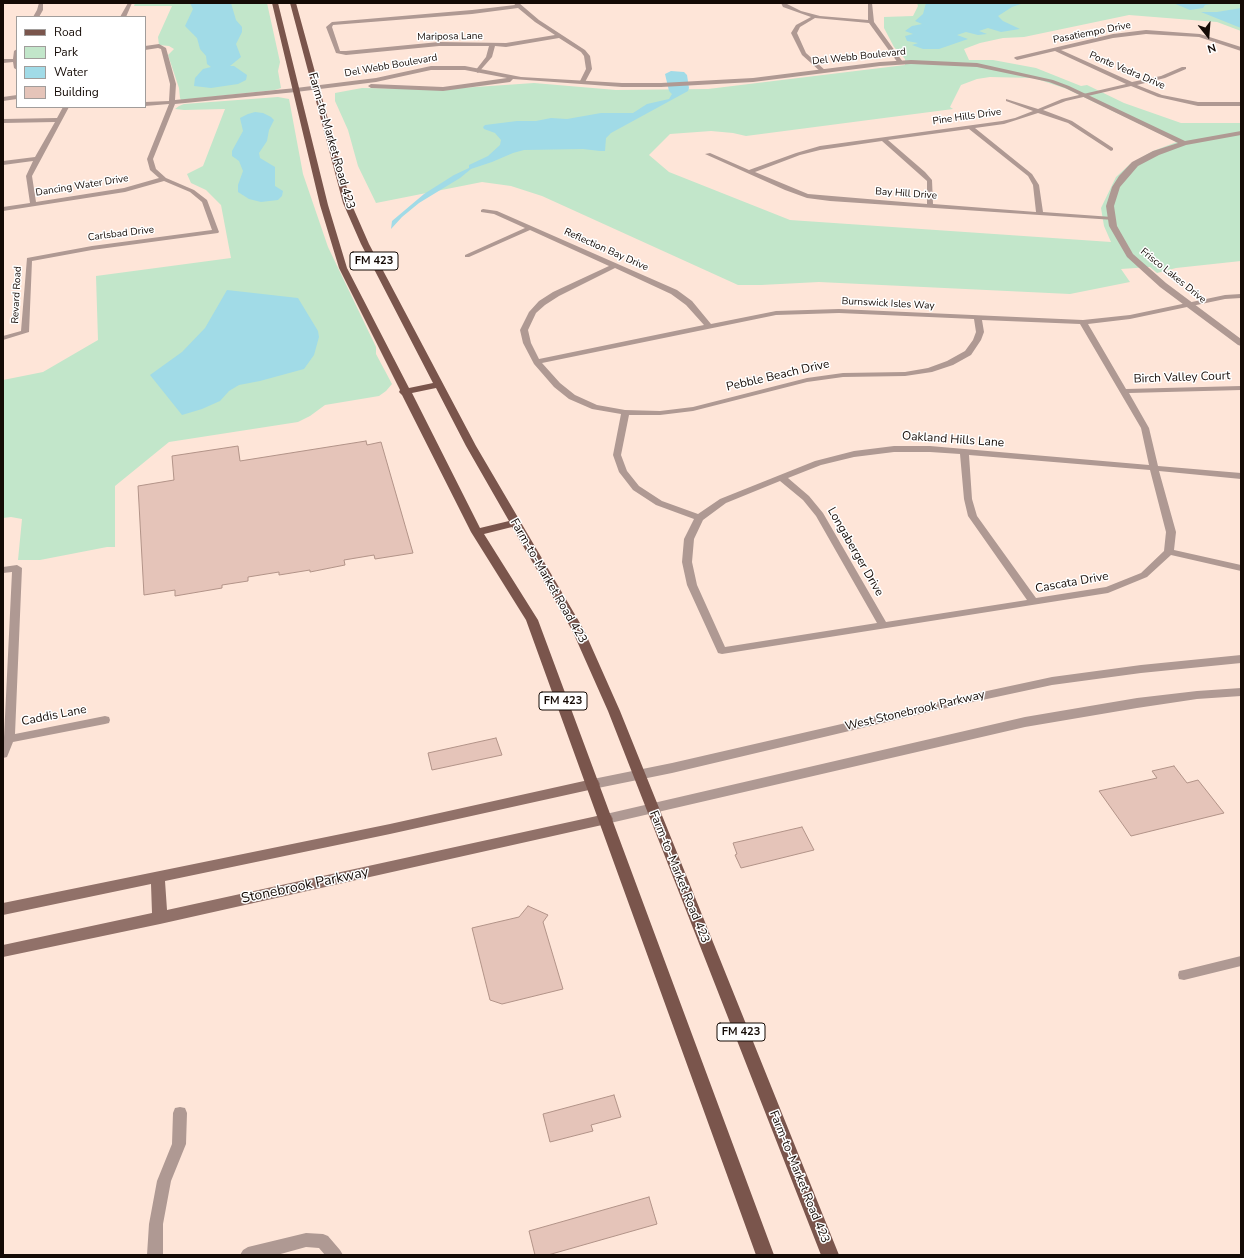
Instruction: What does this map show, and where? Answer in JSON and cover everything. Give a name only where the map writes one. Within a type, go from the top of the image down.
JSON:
[{"type":"main road","name":"Farm-to-Market Road 423","points":[[275,3],[324,205],[343,268],[404,392],[477,532],[532,620],[765,1255]]},
{"type":"main road","name":"Farm-to-Market Road 423","points":[[293,3],[347,203],[365,244],[438,385],[514,523],[549,578],[578,630],[614,711],[638,775],[830,1255]]},
{"type":"main road","points":[[404,392],[438,385]]},
{"type":"main road","points":[[477,532],[514,523]]},
{"type":"main road","points":[[3,910],[390,829],[593,784]]},
{"type":"main road","name":"Stonebrook Parkway","points":[[3,951],[160,918],[606,819]]},
{"type":"main road","points":[[158,878],[160,918]]},
{"type":"street","points":[[37,16],[42,3]]},
{"type":"street","points":[[124,16],[130,3]]},
{"type":"street","points":[[783,3],[785,6],[814,17],[839,21],[870,22]]},
{"type":"street","points":[[870,3],[870,22],[900,62]]},
{"type":"street","points":[[518,5],[537,21],[583,50],[588,56],[589,69],[582,82]]},
{"type":"street","name":"Mariposa Lane","points":[[518,5],[472,12],[332,24],[329,27],[338,52],[346,53],[439,44],[492,46],[520,44],[561,36]]},
{"type":"street","points":[[814,17],[798,26],[794,33],[804,54],[823,71]]},
{"type":"street","name":"Pasatiempo Drive","points":[[1017,58],[1130,33],[1146,32],[1200,36],[1241,49]]},
{"type":"street","points":[[146,48],[159,46],[163,48],[172,84],[173,103],[150,159],[153,170],[164,179]]},
{"type":"street","points":[[478,70],[489,57],[492,46]]},
{"type":"street","name":"Ponte Vedra Drive","points":[[1055,49],[1156,95],[1184,101],[1218,105],[1241,104]]},
{"type":"street","points":[[3,62],[16,60]]},
{"type":"street","name":"Del Webb Boulevard","points":[[316,90],[376,80],[431,68],[465,68],[522,78],[661,85],[753,80],[900,62],[942,63],[985,67],[1036,77],[1067,87],[1184,143]]},
{"type":"street","name":"Pine Hills Drive","points":[[750,172],[798,154],[820,148],[1002,123],[1017,119],[1064,100],[1162,77],[1184,68]]},
{"type":"street","name":"Del Webb Boulevard","points":[[146,104],[192,101],[229,101],[297,92],[365,86],[443,89],[522,78]]},
{"type":"street","points":[[3,99],[16,97]]},
{"type":"street","points":[[1008,100],[1070,122],[1111,149]]},
{"type":"street","points":[[32,204],[29,176],[65,108]]},
{"type":"street","points":[[3,121],[59,120]]},
{"type":"street","points":[[970,127],[1030,175],[1036,185],[1040,214]]},
{"type":"street","name":"Frisco Lakes Drive","points":[[1241,133],[1184,143],[1156,153],[1135,164],[1116,187],[1110,206],[1113,226],[1130,255],[1163,285],[1241,343]]},
{"type":"street","points":[[883,139],[923,173],[930,181],[930,206]]},
{"type":"street","name":"Bay Hill Drive","points":[[708,154],[787,189],[807,196],[830,199],[1112,219]]},
{"type":"street","points":[[3,163],[37,159]]},
{"type":"street","name":"Dancing Water Drive","points":[[3,209],[125,190],[164,179]]},
{"type":"street","name":"Carlsbad Drive","points":[[29,259],[92,248],[216,232],[205,201],[192,191],[164,179]]},
{"type":"street","name":"Reflection Bay Drive","points":[[483,211],[495,212],[674,292],[690,303],[709,326]]},
{"type":"street","points":[[467,256],[530,228]]},
{"type":"street","name":"Revard Road","points":[[3,338],[25,332],[29,259]]},
{"type":"street","name":"Pebble Beach Drive","points":[[616,266],[556,294],[542,303],[533,312],[524,330],[527,343],[537,362],[558,385],[572,397],[595,407],[625,412],[660,413],[693,409],[807,380],[843,374],[905,374],[929,370],[950,363],[968,352],[977,340],[980,332],[978,318]]},
{"type":"street","name":"Burnswick Isles Way","points":[[537,362],[776,313],[839,311],[1083,322],[1130,317],[1225,297],[1241,296]]},
{"type":"street","points":[[1083,322],[1145,428],[1170,532],[1169,552],[1241,568]]},
{"type":"street","name":"Birch Valley Court","points":[[1124,391],[1241,388]]},
{"type":"street","points":[[625,412],[617,455],[623,472],[636,488],[659,503],[699,518]]},
{"type":"street","name":"Oakland Hills Lane","points":[[722,651],[692,585],[687,562],[689,538],[699,518],[723,501],[818,463],[854,454],[894,448],[964,452],[1241,476]]},
{"type":"street","points":[[964,452],[968,499],[973,516],[1034,602]]},
{"type":"street","name":"Longaberger Drive","points":[[782,478],[806,498],[820,515],[884,626]]},
{"type":"street","name":"Cascata Drive","points":[[722,651],[1108,590],[1144,575],[1169,552]]},
{"type":"street","points":[[3,570],[17,568],[7,677],[9,738],[3,754]]},
{"type":"street","name":"West Stonebrook Parkway","points":[[593,784],[672,768],[959,701],[1052,681],[1141,669],[1241,659]]},
{"type":"street","points":[[606,819],[1025,722],[1116,706],[1198,695],[1241,692]]},
{"type":"street","name":"Caddis Lane","points":[[9,738],[105,720]]},
{"type":"street","points":[[1184,975],[1241,960]]},
{"type":"street","points":[[155,1255],[156,1224],[164,1180],[179,1144],[180,1113]]},
{"type":"street","points":[[248,1255],[306,1240],[323,1241],[335,1255]]},
{"type":"green space","points":[[135,3],[267,3],[280,62],[278,71],[281,88],[275,90],[181,100],[179,88],[168,55],[174,49],[169,46],[159,45],[158,37],[172,6],[134,6]]},
{"type":"green space","points":[[917,3],[1241,3],[1241,31],[1217,22],[1129,15],[1024,37],[1003,38],[980,43],[964,49],[969,60],[993,60],[1036,68],[1081,86],[1087,85],[1124,103],[1181,123],[1241,123],[1241,261],[1176,268],[1157,273],[1150,267],[1121,269],[1130,282],[1070,294],[819,282],[738,285],[542,196],[511,186],[482,182],[376,203],[358,166],[348,130],[335,101],[335,93],[362,88],[461,88],[534,83],[616,90],[708,89],[905,65],[905,59],[894,47],[884,28],[884,17],[913,16],[918,6]],"holes":[[[990,77],[1034,78],[1067,89],[1177,142],[1153,151],[1130,164],[1116,177],[1101,208],[1104,226],[1111,242],[790,220],[669,172],[649,155],[670,134],[711,131],[746,136],[953,109],[950,107],[961,85],[977,79]]]},
{"type":"green space","points":[[278,97],[289,99],[303,174],[328,247],[376,347],[376,354],[392,384],[379,396],[325,405],[310,416],[298,422],[169,442],[115,486],[115,547],[107,547],[40,560],[18,560],[22,519],[11,517],[3,518],[3,380],[43,372],[98,340],[96,276],[231,258],[221,205],[206,190],[191,183],[187,174],[203,166],[225,109],[175,109],[184,104]]},
{"type":"water","points":[[190,3],[231,3],[236,20],[242,27],[242,32],[236,44],[241,57],[230,66],[234,66],[247,75],[246,80],[238,84],[211,88],[194,86],[195,78],[203,69],[211,67],[207,64],[206,56],[200,49],[197,38],[185,26],[193,9]]},
{"type":"water","points":[[926,3],[1024,3],[1012,7],[998,16],[1003,21],[1020,29],[1001,32],[988,28],[979,31],[987,34],[978,35],[966,32],[957,35],[968,39],[939,49],[923,49],[912,45],[918,43],[907,41],[905,36],[913,34],[905,31],[912,26],[922,24],[915,21],[923,14]]},
{"type":"water","points":[[1173,3],[1217,3],[1205,5],[1203,8],[1190,10]]},
{"type":"water","points":[[1241,8],[1241,28],[1201,12],[1217,12]]},
{"type":"water","points":[[671,71],[684,72],[687,75],[688,91],[611,133],[606,138],[605,151],[583,149],[524,150],[513,153],[471,169],[460,178],[419,203],[402,217],[391,229],[392,221],[424,194],[454,175],[469,168],[469,165],[488,156],[500,145],[501,140],[495,133],[484,129],[483,127],[485,125],[517,121],[536,121],[551,118],[567,119],[601,113],[633,113],[647,104],[669,99],[672,94],[669,91],[665,74]]},
{"type":"water","points":[[255,112],[263,113],[274,120],[269,130],[267,141],[259,153],[260,158],[275,167],[275,186],[283,191],[282,196],[278,200],[261,202],[249,199],[238,192],[238,185],[243,171],[239,161],[232,156],[232,151],[243,131],[240,118]]},
{"type":"water","points":[[227,290],[298,298],[318,331],[319,337],[314,355],[304,369],[239,385],[229,391],[220,401],[202,409],[182,415],[150,375],[182,352],[205,328]]},
{"type":"building","points":[[366,441],[367,445],[381,442],[413,553],[375,559],[374,555],[344,560],[345,565],[310,572],[310,570],[279,575],[279,572],[248,577],[248,581],[222,585],[222,588],[175,596],[175,590],[144,595],[138,486],[174,480],[172,456],[238,446],[240,461]]},
{"type":"building","points":[[496,738],[502,755],[432,770],[428,753]]},
{"type":"building","points":[[1174,766],[1187,783],[1198,780],[1224,813],[1131,836],[1099,791],[1157,778],[1152,771]]},
{"type":"building","points":[[802,827],[814,850],[741,868],[735,855],[737,854],[733,843]]},
{"type":"building","points":[[528,906],[548,915],[543,922],[563,989],[502,1004],[490,1000],[472,928],[519,917]]},
{"type":"building","points":[[614,1095],[621,1117],[591,1125],[593,1131],[550,1142],[543,1114]]},
{"type":"building","points":[[649,1197],[657,1224],[548,1255],[535,1255],[529,1231]]}]
